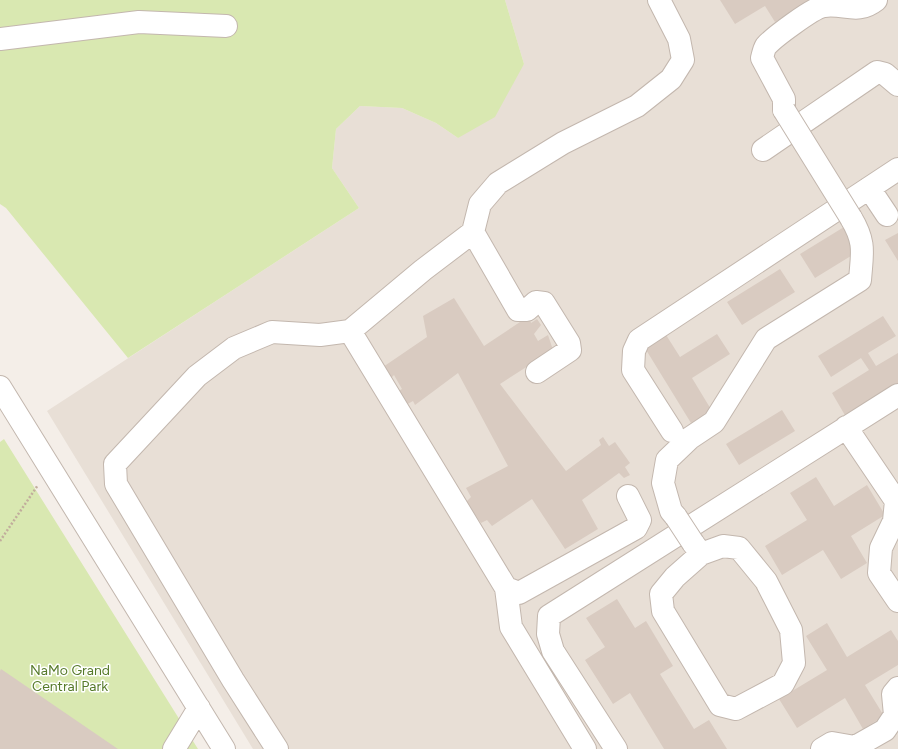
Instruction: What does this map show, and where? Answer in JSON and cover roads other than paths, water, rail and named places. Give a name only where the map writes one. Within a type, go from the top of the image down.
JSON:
[{"type":"street","points":[[277,749],[232,680],[116,484],[115,464],[197,376],[234,348],[272,332],[320,335],[350,331],[423,270],[473,232],[480,204],[498,183],[563,143],[637,106],[671,79],[682,60],[679,39],[659,0]]},
{"type":"street","points":[[696,548],[671,511],[663,483],[667,460],[690,438],[714,422],[766,339],[860,280],[862,246],[860,233],[784,110],[784,99],[762,58],[765,47],[814,9],[825,6],[858,9],[868,6],[876,0]]},
{"type":"street","points":[[0,39],[139,22],[226,26]]},
{"type":"street","points":[[763,150],[877,72],[885,74],[898,84]]},
{"type":"street","points":[[672,431],[633,370],[634,351],[639,340],[898,169]]},
{"type":"street","points":[[869,188],[887,215]]},
{"type":"street","points":[[473,232],[518,310],[527,310],[536,302],[544,303],[569,343],[570,350],[537,372]]},
{"type":"street","points":[[350,331],[506,588],[511,627],[585,749]]},
{"type":"street","points":[[0,387],[224,749]]},
{"type":"street","points":[[616,749],[553,651],[548,634],[549,616],[898,395]]},
{"type":"street","points":[[846,427],[896,501],[894,521],[881,548],[879,572],[898,601]]},
{"type":"street","points":[[506,588],[519,593],[636,528],[640,520],[628,496]]},
{"type":"street","points":[[723,546],[739,548],[766,581],[792,630],[794,663],[783,684],[736,709],[720,705],[663,611],[661,594],[696,548],[723,546]]},
{"type":"street","points":[[822,749],[832,743],[855,747],[885,730],[895,715],[893,694],[898,688]]},
{"type":"street","points":[[174,749],[199,708]]},
{"type":"park label","name":"NaMo Grand Central Park","points":[[70,678]]}]
